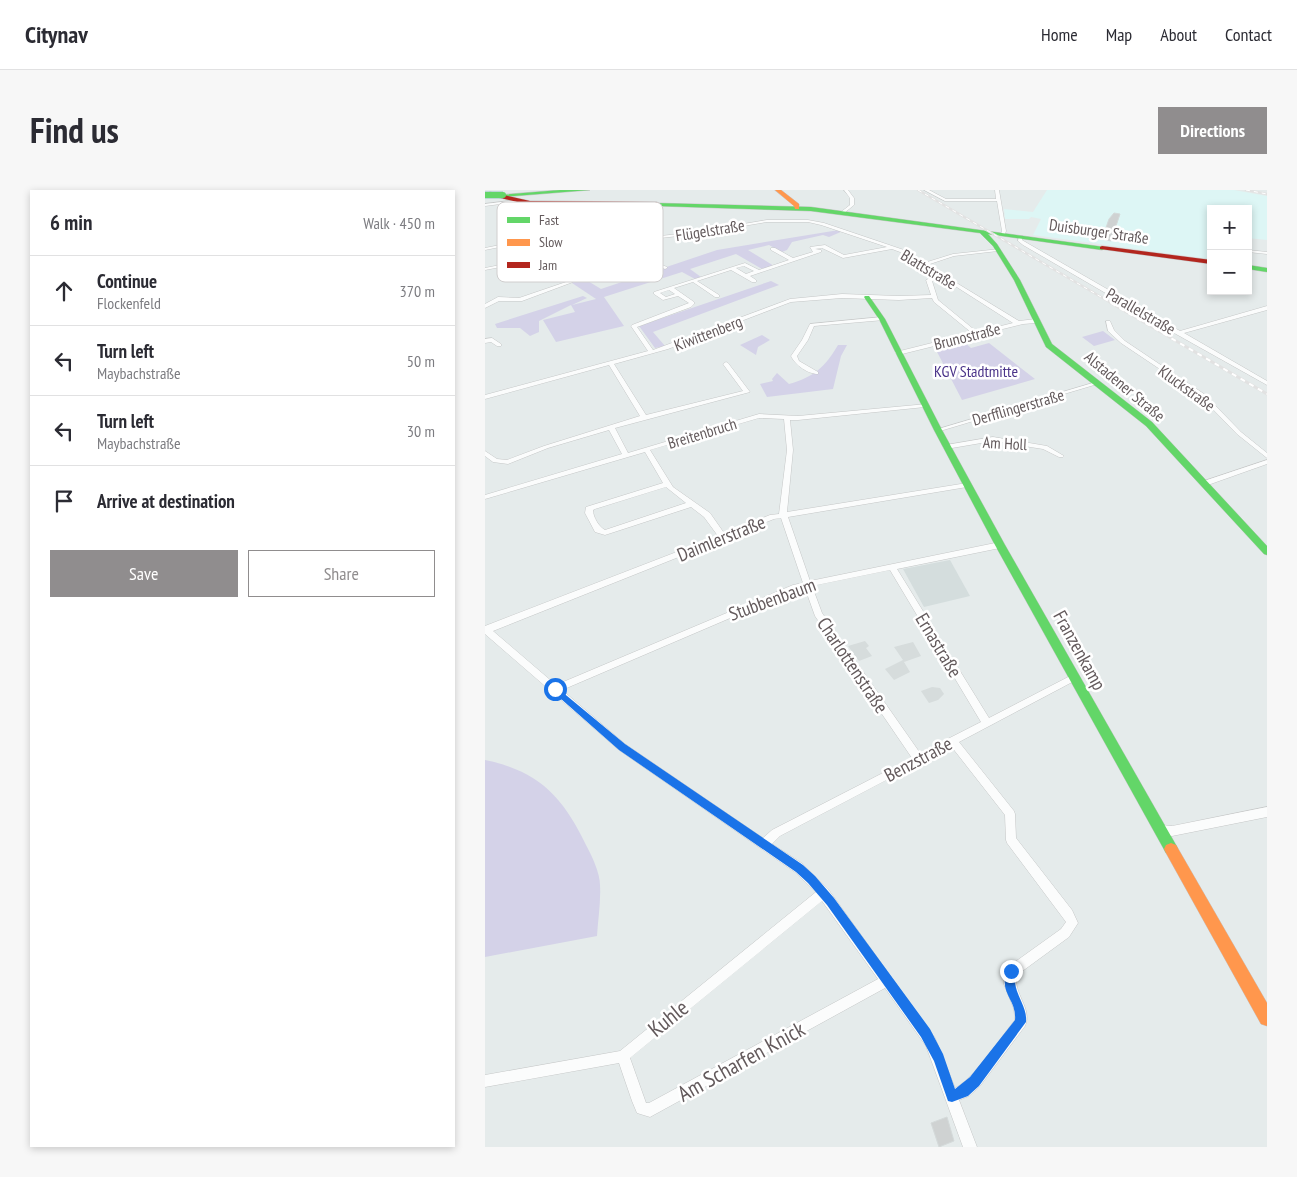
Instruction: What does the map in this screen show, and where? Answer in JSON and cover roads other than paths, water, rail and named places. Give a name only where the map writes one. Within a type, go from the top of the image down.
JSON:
[{"type":"main road","points":[[491,193],[587,190]]},
{"type":"main road","points":[[778,190],[797,205],[797,208]]},
{"type":"main road","name":"Duisburger Straße","points":[[491,193],[516,196],[646,202]]},
{"type":"main road","name":"Duisburger Straße","points":[[663,203],[797,208],[1207,261]]},
{"type":"main road","name":"Alstadener Straße","points":[[982,232],[998,250],[1017,280],[1050,346],[1149,424],[1267,552]]},
{"type":"main road","points":[[1252,268],[1267,270]]},
{"type":"main road","name":"Franzenkamp","points":[[867,297],[882,319],[946,447],[1000,545],[1267,1018]]},
{"type":"street","points":[[843,213],[852,205],[852,198],[846,190]]},
{"type":"street","points":[[926,190],[945,200],[999,200]]},
{"type":"street","points":[[997,190],[1004,230],[1003,234]]},
{"type":"street","points":[[485,205],[516,196]]},
{"type":"street","points":[[775,208],[775,221]]},
{"type":"street","name":"Blattstraße","points":[[775,221],[818,222],[902,251],[924,264],[923,266],[1019,324]]},
{"type":"street","name":"Flügelstraße","points":[[663,237],[775,221]]},
{"type":"street","name":"Parallelstraße","points":[[1021,237],[1020,241],[1025,244],[1267,383]]},
{"type":"street","points":[[773,248],[793,260]]},
{"type":"street","points":[[746,276],[827,248],[843,257],[891,248]]},
{"type":"street","points":[[924,264],[953,256],[998,250]]},
{"type":"street","points":[[1252,251],[1267,253]]},
{"type":"street","points":[[656,293],[745,264],[759,272]]},
{"type":"street","points":[[732,268],[754,281]]},
{"type":"street","points":[[940,276],[929,280],[937,302],[976,334]]},
{"type":"street","points":[[693,281],[717,296]]},
{"type":"street","points":[[485,306],[498,300],[520,300],[570,282]]},
{"type":"street","points":[[649,288],[665,299],[679,294]]},
{"type":"street","points":[[652,352],[634,326],[691,304],[670,288]]},
{"type":"street","name":"Kiwittenberg","points":[[485,397],[671,347],[788,302],[842,296],[934,296]]},
{"type":"street","points":[[1178,333],[1267,308]]},
{"type":"street","points":[[816,373],[797,362],[794,356],[805,340],[811,326],[882,319]]},
{"type":"street","name":"Brunostraße","points":[[899,353],[1036,321]]},
{"type":"street","name":"Kluckstraße","points":[[1108,322],[1109,328],[1118,338],[1202,395],[1239,433],[1267,456]]},
{"type":"street","points":[[485,341],[494,341],[499,345]]},
{"type":"street","points":[[610,363],[644,417]]},
{"type":"street","points":[[485,453],[495,461],[508,462],[546,447],[644,417],[747,392],[726,364]]},
{"type":"street","name":"Derfflingerstraße","points":[[938,430],[1098,383]]},
{"type":"street","name":"Breitenbruch","points":[[485,497],[759,416],[787,418],[925,406]]},
{"type":"street","name":"Charlottenstraße","points":[[787,418],[790,450],[783,514],[819,616],[918,759]]},
{"type":"street","points":[[611,427],[626,455]]},
{"type":"street","name":"Am Holl","points":[[946,447],[993,439],[1045,447],[1061,456]]},
{"type":"street","points":[[646,449],[672,491],[709,517],[723,537]]},
{"type":"street","points":[[1203,484],[1267,462]]},
{"type":"street","points":[[667,484],[592,507],[589,513],[599,530],[605,533],[691,504]]},
{"type":"street","name":"Daimlerstraße","points":[[485,630],[783,514],[967,485]]},
{"type":"street","name":"Stubbenbaum","points":[[555,689],[756,603],[807,584],[1000,545]]},
{"type":"street","name":"Ernastraße","points":[[892,567],[987,723]]},
{"type":"street","points":[[485,630],[622,747],[799,868],[824,893],[931,1042],[970,1147]]},
{"type":"street","name":"Benzstraße","points":[[764,844],[776,833],[1075,677]]},
{"type":"street","points":[[952,1096],[964,1092],[975,1081],[1021,1022],[1021,1014],[1009,986],[1011,971],[1065,933],[1072,923],[1068,914],[1011,840],[1011,814],[953,741]]},
{"type":"street","points":[[1161,830],[1172,831],[1267,812]]},
{"type":"street","name":"Kuhle","points":[[485,1081],[623,1056],[824,893]]},
{"type":"street","name":"Am Scharfen Knick","points":[[623,1056],[638,1101],[643,1108],[650,1110],[887,980]]},
{"type":"railway","points":[[918,190],[1113,304]]},
{"type":"railway","points":[[1246,190],[1267,194]]},
{"type":"railway","points":[[1111,303],[1267,394]]},
{"type":"park label","name":"KGV Stadtmitte","points":[[976,371]]}]
